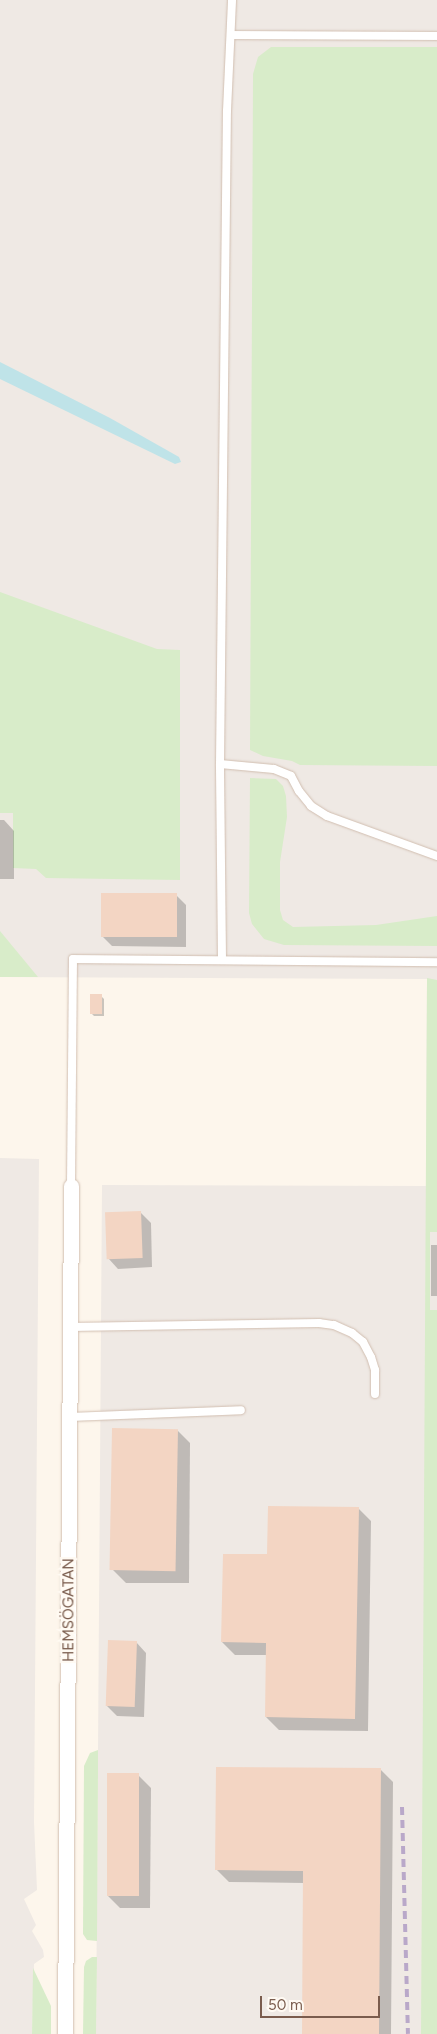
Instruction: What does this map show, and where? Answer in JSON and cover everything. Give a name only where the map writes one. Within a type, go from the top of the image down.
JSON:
[{"type":"street","name":"HEMSÖGATAN","points":[[65,2034],[71,1186]]},
{"type":"lane","points":[[222,959],[220,764],[227,111],[232,35],[232,0]]},
{"type":"lane","points":[[232,35],[437,36]]},
{"type":"lane","points":[[220,764],[274,769],[291,776],[299,791],[311,806],[327,816],[437,856]]},
{"type":"lane","points":[[71,1186],[73,959],[437,962]]},
{"type":"lane","points":[[70,1328],[319,1323],[334,1325],[352,1333],[363,1342],[375,1370],[375,1394]]},
{"type":"lane","points":[[70,1417],[241,1410]]},
{"type":"shaded area","points":[[0,0],[437,0],[437,2034],[96,2034],[102,1185],[426,1186],[427,979],[0,977]]},
{"type":"shaded area","points":[[0,1158],[39,1159],[34,1822],[37,1890],[24,1899],[36,1925],[32,1931],[43,1950],[44,1957],[34,1964],[32,2034],[0,2034]]},
{"type":"green space","points":[[271,47],[437,47],[437,766],[300,765],[292,761],[263,756],[250,750],[253,74],[258,57]]},
{"type":"green space","points":[[0,592],[157,649],[180,650],[180,880],[46,878],[36,869],[13,868],[13,813],[0,813]]},
{"type":"green space","points":[[250,778],[276,779],[283,786],[286,796],[287,817],[280,862],[280,910],[283,920],[293,927],[376,925],[437,916],[437,946],[284,945],[264,939],[252,924],[249,913]]},
{"type":"green space","points":[[0,931],[38,977],[0,977]]},
{"type":"green space","points":[[427,978],[437,980],[437,1232],[430,1232],[430,1310],[437,1310],[437,2034],[421,2034]]},
{"type":"green space","points":[[98,1750],[97,1941],[87,1940],[83,1934],[84,1766],[90,1753]]},
{"type":"green space","points":[[92,1957],[97,1957],[96,2034],[83,2034],[84,1967],[86,1961]]},
{"type":"green space","points":[[33,1968],[51,2006],[51,2034],[32,2034]]},
{"type":"water","points":[[0,362],[110,418],[179,457],[181,462],[175,464],[0,379]]},
{"type":"building","points":[[101,893],[177,893],[177,937],[101,937]]},
{"type":"building","points":[[90,994],[102,994],[102,1014],[90,1014]]},
{"type":"building","points":[[141,1211],[143,1258],[107,1259],[105,1212]]},
{"type":"building","points":[[112,1428],[178,1429],[176,1571],[110,1570]]},
{"type":"building","points":[[268,1506],[359,1507],[355,1719],[265,1717],[266,1643],[221,1642],[223,1554],[267,1554]]},
{"type":"building","points":[[108,1640],[137,1641],[135,1707],[106,1706]]},
{"type":"building","points":[[216,1767],[381,1768],[379,2034],[302,2034],[303,1871],[215,1870]]},
{"type":"building","points":[[107,1773],[139,1773],[139,1896],[107,1896]]},
{"type":"railway","points":[[402,1807],[408,2034]]}]
